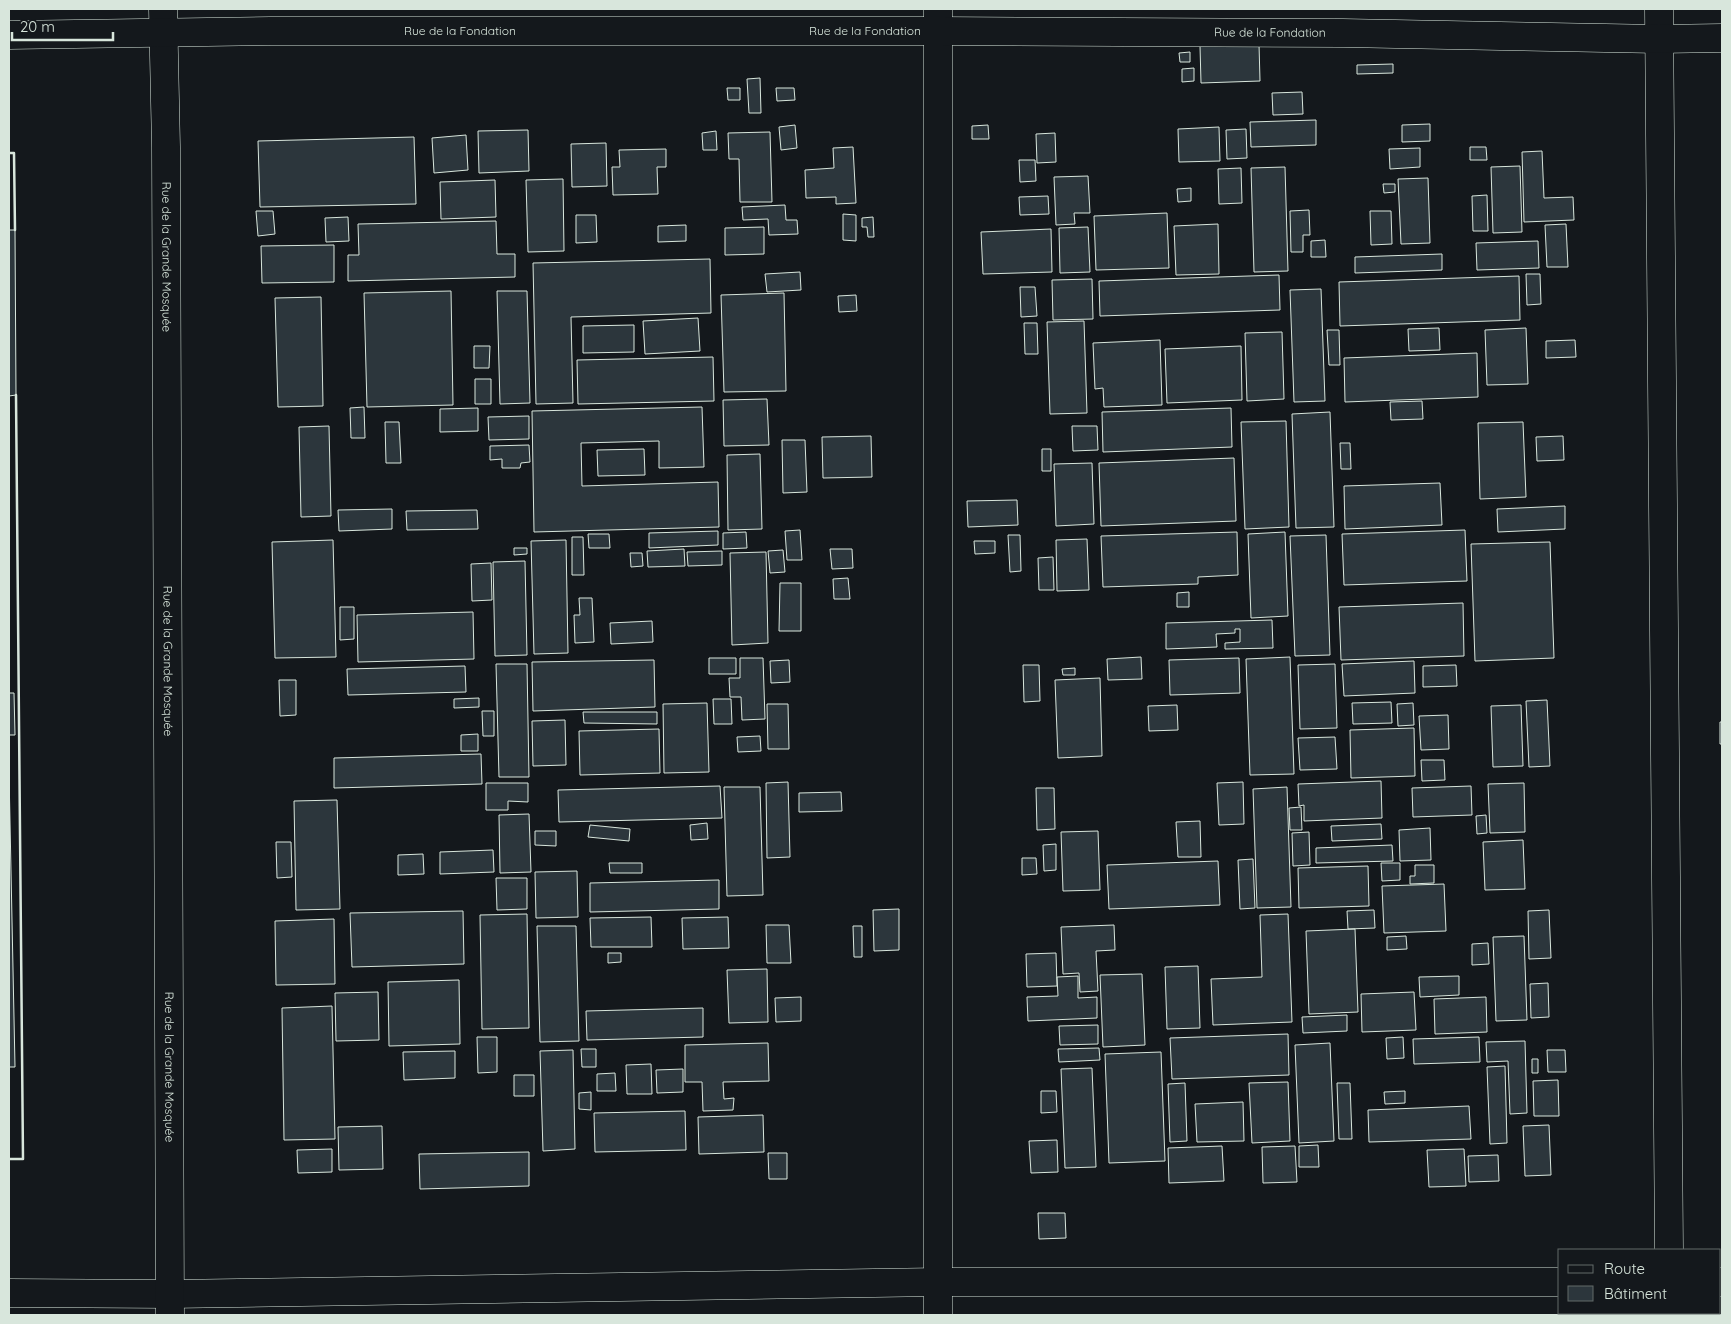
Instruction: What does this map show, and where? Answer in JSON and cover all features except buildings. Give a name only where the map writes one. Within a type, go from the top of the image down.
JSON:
[{"type":"street","points":[[1659,9],[1669,1249]]},
{"type":"street","points":[[938,20],[938,1315]]},
{"type":"street","name":"Rue de la Fondation","points":[[9,35],[164,21],[938,20],[1343,33],[1722,38]]},
{"type":"street","name":"Rue de la Grande Mosquée","points":[[164,21],[170,1304]]},
{"type":"street","points":[[9,1293],[170,1304],[938,1282],[1558,1282]]},
{"type":"wall","points":[[9,153],[14,153],[15,230]]},
{"type":"wall","points":[[9,1159],[23,1159],[16,395]]}]
